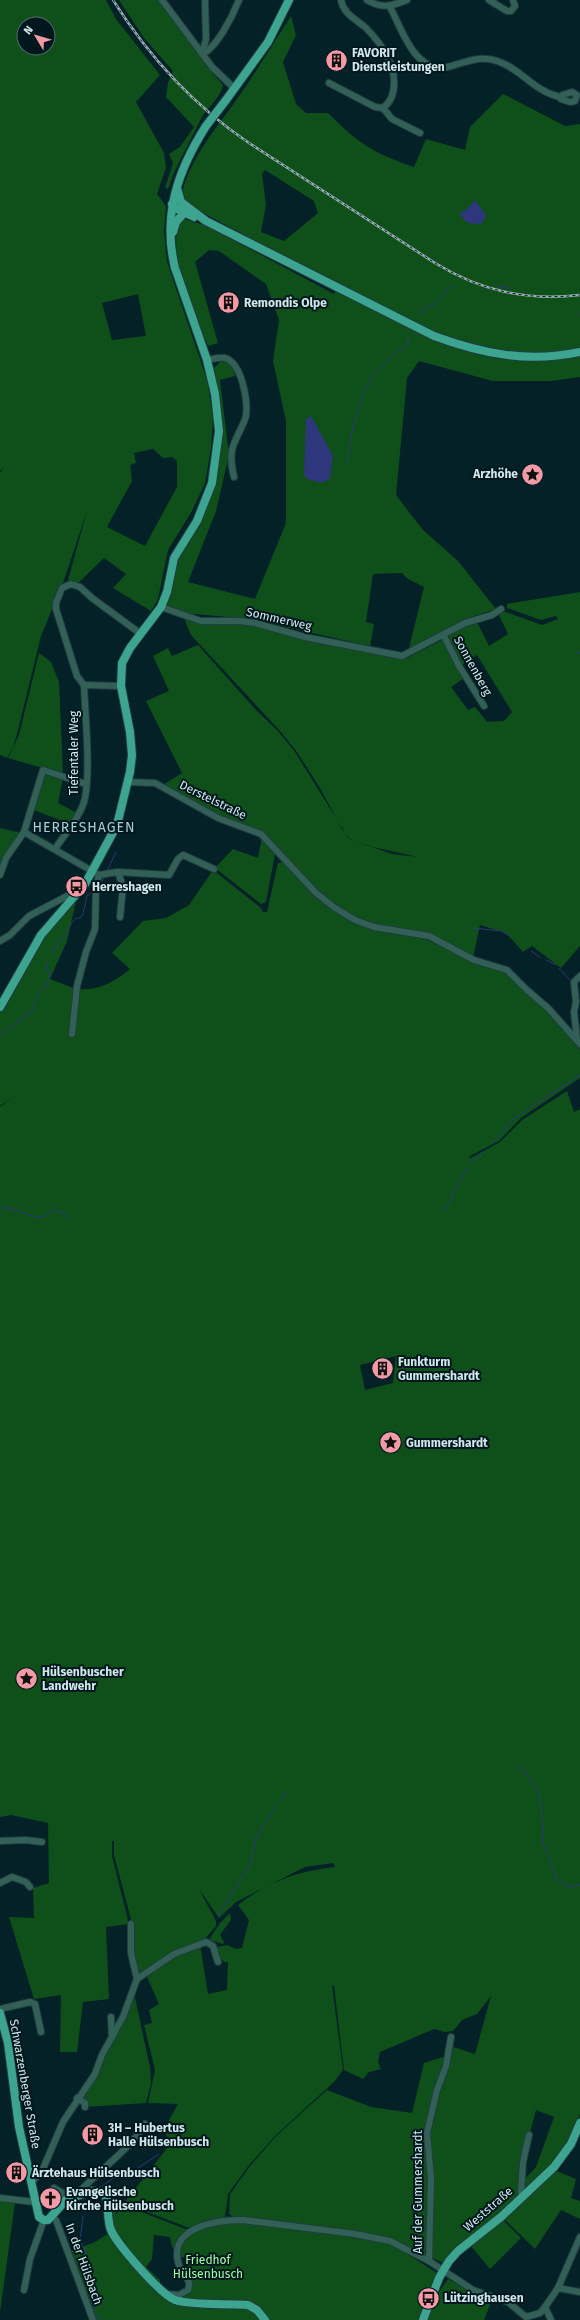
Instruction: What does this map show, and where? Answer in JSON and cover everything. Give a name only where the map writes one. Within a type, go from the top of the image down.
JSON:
[{"type":"main road","points":[[0,1007],[41,935],[96,873],[117,825],[128,782],[132,744],[121,686],[124,659],[161,607],[167,592],[174,558],[201,512],[212,483],[216,466],[219,431],[218,414],[207,360],[175,268],[170,242],[172,204],[177,184],[191,150],[206,126],[268,42],[289,0]]},
{"type":"main road","points":[[177,184],[177,196],[185,210]]},
{"type":"main road","points":[[172,204],[434,336],[464,347],[515,357],[563,356],[580,352]]},
{"type":"main road","points":[[170,242],[176,222],[185,210]]},
{"type":"main road","name":"Schwarzenberger Straße","points":[[0,2013],[19,2127],[34,2202],[39,2217],[44,2220]]},
{"type":"main road","name":"Weststraße","points":[[423,2320],[443,2270],[458,2251],[498,2220],[558,2161],[578,2134],[580,2123]]},
{"type":"main road","points":[[44,2220],[53,2217],[66,2200],[81,2194],[98,2190],[106,2194],[106,2214],[111,2232],[123,2248],[165,2294],[181,2301],[248,2305],[257,2310],[265,2320]]},
{"type":"street","points":[[202,54],[206,38],[205,0]]},
{"type":"street","points":[[202,54],[207,52],[216,41],[239,0]]},
{"type":"street","points":[[340,0],[346,12],[365,28],[379,44],[392,67],[394,90],[388,104],[383,108]]},
{"type":"street","points":[[367,0],[379,6],[390,7],[407,0]]},
{"type":"street","points":[[489,0],[507,11],[511,10],[515,6],[513,0]]},
{"type":"street","points":[[495,3],[502,0]]},
{"type":"street","points":[[166,1],[202,54],[234,88]]},
{"type":"street","points":[[390,7],[413,50],[425,63],[441,68],[476,59],[494,60],[508,65],[542,91],[560,97],[562,100],[574,102],[580,106]]},
{"type":"street","points":[[329,83],[375,107],[383,108],[392,119],[420,133]]},
{"type":"street","points":[[560,97],[564,93],[574,92],[577,98],[574,102]]},
{"type":"street","points":[[207,360],[220,358],[231,360],[237,368],[247,403],[245,416],[232,451],[231,464],[234,477]]},
{"type":"street","points":[[121,686],[84,685],[77,676],[56,609],[56,603],[62,588],[71,584],[80,587],[92,598],[141,634]]},
{"type":"street","name":"Sommerweg","points":[[161,607],[201,621],[239,620],[305,637],[358,646],[392,655]]},
{"type":"street","name":"Sonnenberg","points":[[392,655],[408,655],[465,623],[492,615],[501,609]]},
{"type":"street","name":"Sonnenberg","points":[[444,636],[459,666],[484,706]]},
{"type":"street","name":"Tiefentaler Weg","points":[[55,849],[79,813],[85,799],[84,685]]},
{"type":"street","points":[[0,875],[6,858],[24,832],[43,770],[86,784]]},
{"type":"street","name":"Derstelstraße","points":[[128,782],[155,784],[218,818],[262,834],[324,900],[355,920],[374,927],[428,936],[474,960],[507,970],[548,1008],[579,1041]]},
{"type":"street","points":[[24,832],[96,873],[118,872],[169,875],[178,859],[183,855],[214,869]]},
{"type":"street","points":[[118,872],[123,887],[120,917]]},
{"type":"street","points":[[72,1034],[77,986],[86,952],[95,929],[96,873]]},
{"type":"street","points":[[0,941],[10,935],[29,916],[69,895],[76,896]]},
{"type":"street","points":[[579,1041],[574,1012],[576,1002],[574,982],[580,976]]},
{"type":"street","points":[[0,1842],[26,1840],[42,1842]]},
{"type":"street","points":[[0,1882],[12,1877],[26,1882],[30,1887]]},
{"type":"street","points":[[31,2183],[42,2171],[63,2122],[77,2098],[95,2074],[123,2017],[137,1979],[131,1953],[131,1924]]},
{"type":"street","points":[[137,1979],[174,1954],[206,1942],[214,1946],[218,1962]]},
{"type":"street","points":[[0,2009],[30,2002],[35,2004],[41,2032]]},
{"type":"street","points":[[111,2017],[112,2037]]},
{"type":"street","name":"Auf der Gummershardt","points":[[450,2037],[446,2066],[437,2090],[427,2133],[431,2185],[429,2261],[473,2290],[508,2302],[526,2317],[540,2313],[545,2308]]},
{"type":"street","points":[[77,2098],[85,2103],[85,2107]]},
{"type":"street","points":[[81,2194],[81,2190],[136,2139],[145,2124]]},
{"type":"street","points":[[522,2195],[520,2192],[523,2162],[529,2135]]},
{"type":"street","points":[[54,2188],[63,2193],[66,2200]]},
{"type":"street","points":[[0,2198],[34,2202]]},
{"type":"street","name":"In der Hülsbach","points":[[53,2217],[56,2220],[93,2320]]},
{"type":"street","points":[[24,2290],[30,2259],[44,2220]]},
{"type":"street","points":[[165,2294],[179,2295],[188,2290],[190,2285],[179,2264],[179,2248],[185,2234],[191,2230],[228,2220],[254,2221],[355,2234],[390,2241],[429,2261]]},
{"type":"street","points":[[551,2320],[545,2308],[558,2288],[580,2237]]},
{"type":"street","points":[[558,2288],[580,2292]]},
{"type":"green space","points":[[0,0],[106,0],[116,19],[160,75],[136,102],[164,153],[166,168],[157,194],[166,206],[164,231],[167,262],[207,380],[213,416],[211,448],[205,483],[192,511],[168,550],[158,599],[151,611],[113,588],[126,574],[104,558],[76,585],[68,580],[87,511],[64,580],[41,636],[17,734],[13,747],[7,758],[0,755],[0,473],[4,467],[0,471]],"holes":[[[138,294],[146,336],[112,340],[102,303]],[[153,449],[163,458],[172,457],[177,461],[177,487],[145,546],[107,527],[132,481],[130,465],[136,463],[134,453]]]},
{"type":"green space","points":[[119,0],[160,0],[207,67],[223,85],[219,95],[203,116],[179,163],[168,189],[165,188],[173,163],[169,154],[180,147],[194,127],[166,97],[168,83],[173,71],[144,38]]},
{"type":"green space","points":[[291,16],[296,35],[283,62],[296,104],[306,113],[328,113],[349,133],[367,146],[388,157],[414,167],[426,139],[465,150],[470,127],[503,94],[565,126],[580,124],[580,377],[551,381],[493,381],[419,361],[407,378],[396,495],[423,530],[458,561],[496,609],[462,620],[408,652],[424,587],[408,579],[402,573],[373,574],[366,622],[374,624],[370,646],[251,619],[183,613],[165,606],[178,557],[215,482],[221,449],[221,428],[214,368],[220,362],[226,362],[233,366],[235,376],[220,380],[229,455],[216,511],[188,582],[255,599],[286,523],[286,421],[273,361],[279,320],[266,284],[219,251],[209,250],[195,262],[218,343],[208,346],[183,281],[178,262],[176,245],[178,230],[184,219],[205,225],[334,294],[337,284],[194,208],[181,197],[196,157],[244,89]],"holes":[[[265,170],[314,201],[318,213],[284,241],[261,232],[266,205],[262,174]]]},
{"type":"green space","points":[[580,592],[580,946],[561,968],[532,946],[523,952],[506,933],[480,925],[473,957],[429,935],[370,924],[354,918],[336,907],[317,892],[263,833],[214,813],[163,785],[182,773],[146,701],[169,691],[153,656],[168,648],[172,656],[198,645],[257,711],[278,731],[295,752],[337,820],[320,788],[297,752],[280,731],[191,635],[184,618],[246,623],[357,647],[386,656],[407,658],[444,639],[464,678],[451,687],[468,710],[475,707],[487,722],[504,721],[512,712],[477,655],[461,666],[447,636],[467,625],[477,622],[489,646],[508,634],[498,613],[503,611],[542,625],[558,619],[556,616],[541,620],[507,608],[507,604]],"holes":[[[371,847],[418,857],[392,854]]]},
{"type":"green space","points":[[39,653],[51,662],[59,682],[63,774],[8,758],[19,735]]},
{"type":"green space","points":[[45,773],[63,778],[58,803],[77,813],[70,824],[34,810]]},
{"type":"green space","points":[[0,828],[22,833],[0,867]]},
{"type":"green space","points":[[262,837],[275,854],[266,902],[261,904],[215,868],[233,849],[258,858]]},
{"type":"green space","points":[[283,862],[332,910],[356,924],[375,929],[415,934],[469,960],[501,969],[547,1009],[575,1039],[580,1050],[580,1078],[521,1118],[499,1141],[470,1156],[469,1159],[500,1142],[522,1120],[567,1091],[574,1112],[580,1109],[580,2114],[564,2148],[549,2166],[522,2192],[523,2181],[536,2167],[554,2117],[536,2110],[521,2166],[518,2196],[498,2217],[462,2244],[443,2263],[432,2258],[432,2179],[428,2132],[438,2089],[448,2069],[450,2046],[475,2054],[491,1996],[477,2014],[462,2020],[453,2031],[445,2032],[434,2029],[380,2052],[378,2062],[381,2069],[369,2072],[363,2079],[344,2070],[334,1986],[332,1985],[343,2070],[334,2082],[276,2135],[249,2165],[228,2194],[225,2217],[189,2228],[124,2203],[172,2142],[163,2131],[178,2104],[148,2103],[155,2070],[144,2025],[152,2023],[149,2010],[159,2004],[147,1977],[179,1953],[200,1944],[208,1994],[227,1990],[228,1962],[224,1962],[220,1957],[216,1947],[227,1945],[236,1949],[242,1948],[249,1920],[238,1905],[260,1890],[272,1884],[308,1871],[335,1867],[333,1863],[305,1867],[236,1902],[219,1918],[199,1889],[216,1921],[216,1926],[204,1940],[178,1950],[145,1974],[137,1975],[132,1952],[132,1923],[114,1855],[114,1841],[112,1841],[112,1856],[129,1924],[106,1927],[109,1999],[83,2002],[77,2052],[60,2052],[61,1995],[34,1999],[9,1917],[34,1918],[33,1888],[49,1883],[48,1823],[11,1815],[0,1817],[0,1107],[14,1096],[0,1106],[0,1009],[13,990],[43,938],[76,901],[67,941],[50,979],[76,989],[72,1035],[77,989],[92,989],[106,985],[130,969],[112,953],[143,921],[166,918],[189,905],[213,870],[261,908],[263,912],[267,912],[278,863]],"holes":[[[396,1356],[393,1383],[365,1390],[360,1365]]]},
{"type":"green space","points":[[230,1913],[231,1920],[220,1935],[224,1942],[223,1944],[209,1940],[220,1923]]},
{"type":"green space","points":[[134,1993],[150,2067],[151,2083],[146,2103],[85,2107],[79,2097],[96,2075]]},
{"type":"green space","points":[[449,2055],[426,2132],[430,2179],[429,2224],[425,2255],[391,2240],[256,2219],[234,2217],[229,2214],[230,2194],[250,2166],[276,2136],[327,2090],[371,2107],[412,2113],[424,2063]]},
{"type":"green space","points":[[554,2170],[576,2179],[571,2198],[580,2201],[580,2219],[561,2210],[535,2249],[503,2218]]},
{"type":"green space","points":[[111,2199],[120,2203],[114,2218],[121,2204],[188,2230],[181,2237],[176,2249],[172,2247],[170,2237],[154,2235],[152,2259],[146,2267],[160,2280],[160,2283],[151,2276],[116,2234],[108,2213]]},
{"type":"green space","points":[[0,2201],[15,2203],[0,2312]]},
{"type":"green space","points":[[502,2219],[521,2238],[490,2269],[470,2245]]},
{"type":"green space","name":"Friedhof Hülsenbusch","points":[[229,2221],[259,2223],[389,2242],[437,2273],[421,2320],[94,2320],[69,2252],[95,2242],[109,2233],[164,2295],[188,2300],[182,2298],[192,2286],[192,2280],[183,2270],[187,2269],[187,2257],[180,2257],[185,2240],[196,2230]]},
{"type":"green space","points":[[448,2279],[472,2293],[492,2300],[484,2320],[426,2320],[434,2299]]},
{"type":"shaded area","points":[[475,200],[486,216],[481,224],[468,223],[459,214],[466,210]]},
{"type":"shaded area","points":[[311,416],[333,456],[330,478],[322,483],[308,479],[304,475],[306,419]]},
{"type":"waterway","points":[[418,316],[423,310],[437,302],[452,286]]},
{"type":"waterway","points":[[496,288],[503,286],[509,289]]},
{"type":"waterway","points":[[347,462],[353,427],[364,393],[379,369],[408,343],[408,336]]},
{"type":"waterway","points":[[575,654],[580,652]]},
{"type":"waterway","points":[[107,871],[116,852]]},
{"type":"waterway","points":[[99,886],[105,877]]},
{"type":"waterway","points":[[52,952],[66,935],[69,927],[76,918],[80,918],[83,914],[87,896],[94,890]]},
{"type":"waterway","points":[[473,928],[501,931],[510,936]]},
{"type":"waterway","points":[[531,951],[541,958]]},
{"type":"waterway","points":[[546,960],[556,965]]},
{"type":"waterway","points":[[0,1036],[33,1010],[38,993],[47,985],[50,972],[46,968],[48,962]]},
{"type":"waterway","points":[[559,968],[570,980]]},
{"type":"waterway","points":[[493,1142],[514,1118],[580,1075]]},
{"type":"waterway","points":[[471,1164],[484,1151]]},
{"type":"waterway","points":[[443,1213],[467,1168]]},
{"type":"waterway","points":[[0,1205],[35,1217],[48,1214],[53,1209],[67,1215],[70,1219]]},
{"type":"waterway","points":[[517,1767],[527,1775],[539,1794],[543,1827],[542,1841],[557,1879],[569,1888],[580,1885]]},
{"type":"waterway","points":[[280,1801],[287,1791]]},
{"type":"waterway","points":[[219,1914],[250,1865],[256,1838],[276,1806]]},
{"type":"waterway","points":[[102,2186],[115,2177],[135,2170],[159,2154]]},
{"type":"waterway","points":[[83,2216],[80,2241],[85,2250],[87,2264],[96,2291],[92,2301],[94,2313],[101,2319]]},
{"type":"railway","points":[[113,0],[157,60],[209,113],[249,143],[435,263],[469,281],[504,292],[541,296],[580,295]]},
{"type":"place","name":"FAVORIT Dienstleistungen","points":[[337,60]]},
{"type":"place","name":"Remondis Olpe","points":[[228,303]]},
{"type":"place","name":"Arzhöhe","points":[[533,474]]},
{"type":"place","name":"Herreshagen","points":[[77,887]]},
{"type":"place","name":"Funkturm Gummershardt","points":[[383,1369]]},
{"type":"place","name":"Gummershardt","points":[[390,1443]]},
{"type":"place","name":"Hülsenbuscher Landwehr","points":[[27,1679]]},
{"type":"place","name":"3H – Hubertus Halle Hülsenbusch","points":[[93,2135]]},
{"type":"place","name":"Ärztehaus Hülsenbusch","points":[[17,2173]]},
{"type":"place","name":"Evangelische Kirche Hülsenbusch","points":[[51,2199]]},
{"type":"place","name":"Lützinghausen","points":[[428,2298]]},
{"type":"district","name":"HERRESHAGEN","points":[[84,827]]}]
